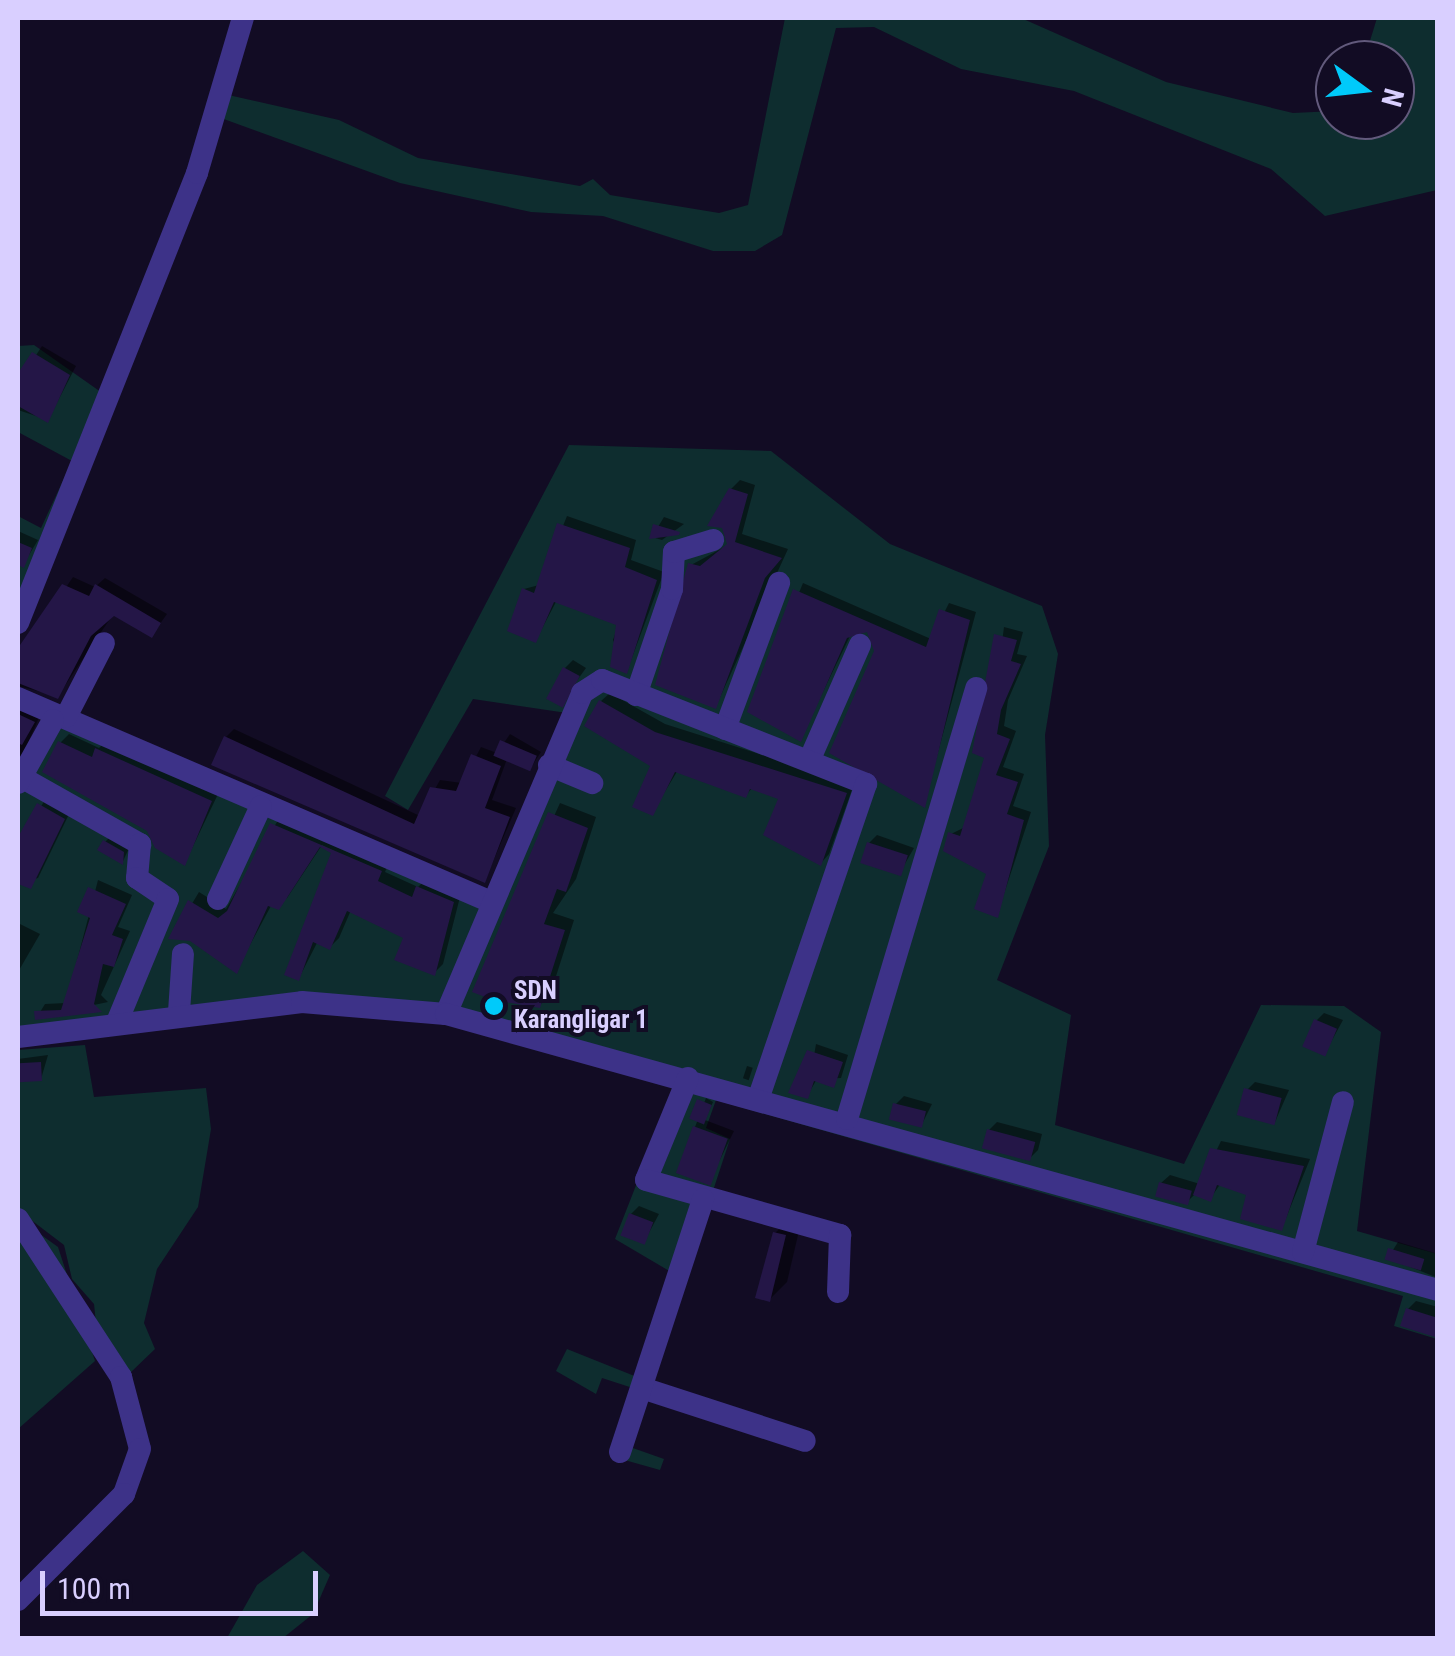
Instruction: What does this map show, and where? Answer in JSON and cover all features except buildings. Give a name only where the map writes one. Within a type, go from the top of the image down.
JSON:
[{"type":"street","points":[[18,624],[220,98],[243,18]]},
{"type":"street","points":[[636,694],[672,589],[674,552],[713,540]]},
{"type":"street","points":[[725,729],[779,583]]},
{"type":"street","points":[[104,643],[20,780],[140,844],[137,878],[168,899],[117,1022]]},
{"type":"street","points":[[809,760],[860,645]]},
{"type":"street","points":[[446,1014],[490,901],[589,682],[636,694],[864,781],[867,792],[759,1096]]},
{"type":"street","points":[[847,1120],[976,688]]},
{"type":"street","points":[[18,698],[261,806],[490,901]]},
{"type":"street","points":[[549,766],[592,783]]},
{"type":"street","points":[[218,900],[261,806]]},
{"type":"street","points":[[179,1012],[183,954]]},
{"type":"street","points":[[18,1037],[179,1012],[334,1002],[446,1014],[847,1120],[1438,1290]]},
{"type":"street","points":[[688,1078],[645,1176],[703,1199],[844,1238],[838,1292]]},
{"type":"street","points":[[1304,1252],[1343,1102]]},
{"type":"street","points":[[620,1452],[703,1199]]},
{"type":"street","points":[[18,1219],[121,1378],[140,1450],[124,1494],[18,1600]]},
{"type":"street","points":[[642,1388],[805,1441]]},
{"type":"green space","points":[[785,18],[1021,18],[1166,82],[1293,113],[1315,112],[1315,140],[1415,140],[1415,40],[1370,40],[1377,18],[1437,18],[1437,190],[1325,216],[1271,169],[1074,91],[961,69],[874,27],[836,28],[782,235],[755,251],[713,251],[603,216],[531,212],[400,183],[221,118],[224,94],[339,120],[418,158],[580,186],[593,179],[610,195],[719,213],[748,205]]},
{"type":"green space","points":[[34,345],[108,397],[18,627],[18,516],[41,528],[72,461],[18,432],[18,346]]},
{"type":"green space","points":[[569,445],[771,451],[890,544],[1042,606],[1058,654],[1045,735],[1049,846],[997,980],[1071,1015],[1055,1125],[1184,1164],[1261,1005],[1344,1006],[1381,1032],[1357,1231],[1437,1254],[1437,1339],[1394,1326],[1403,1296],[716,1100],[706,1128],[730,1139],[709,1203],[844,1245],[711,1208],[630,1447],[664,1459],[660,1470],[621,1459],[642,1391],[602,1378],[596,1394],[556,1371],[567,1349],[637,1377],[671,1272],[615,1239],[680,1073],[454,1009],[567,713],[473,699],[408,810],[385,796]]},
{"type":"green space","points":[[54,717],[491,900],[446,1012],[365,1001],[18,1039],[18,792]]},
{"type":"green space","points":[[85,1045],[94,1097],[206,1088],[211,1129],[198,1207],[157,1269],[144,1323],[155,1349],[130,1373],[98,1342],[94,1304],[72,1279],[64,1245],[18,1210],[18,1050]]},
{"type":"green space","points":[[18,1218],[58,1247],[95,1361],[18,1429]]},
{"type":"green space","points":[[303,1551],[330,1575],[313,1614],[283,1638],[227,1638],[257,1585]]},
{"type":"place","name":"SDN Karangligar 1","points":[[494,1006]]}]
